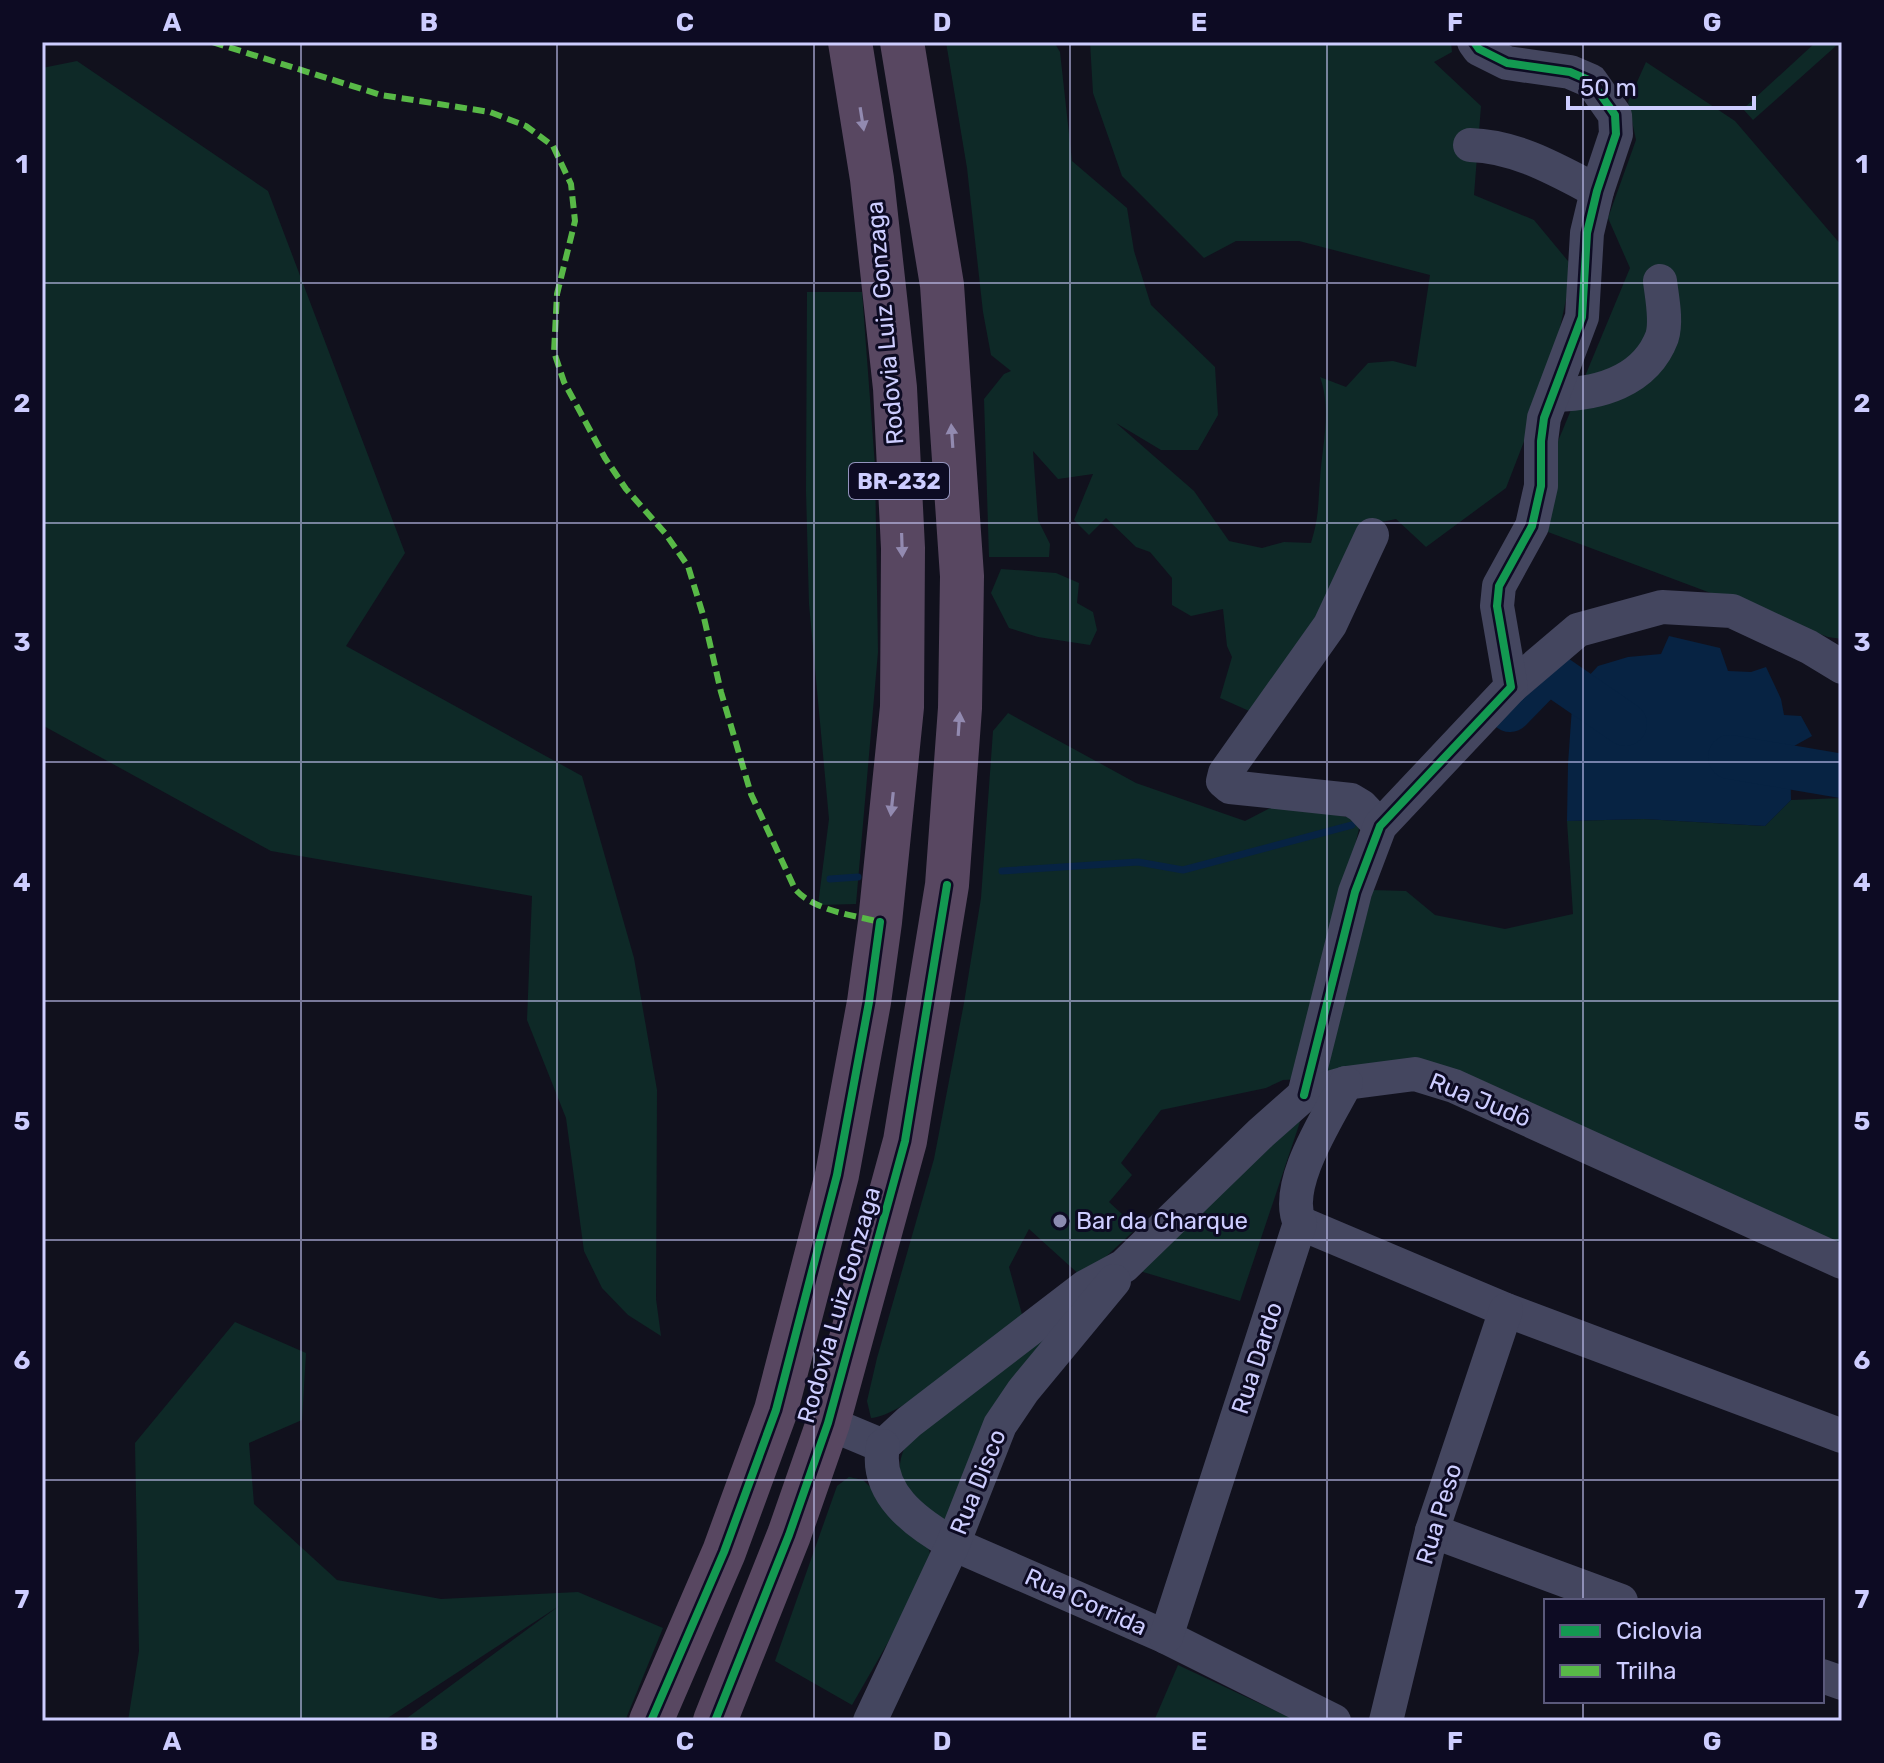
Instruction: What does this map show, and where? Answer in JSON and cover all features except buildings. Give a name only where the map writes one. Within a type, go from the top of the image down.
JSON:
[{"type":"highway","name":"Rodovia Luiz Gonzaga","points":[[651,1721],[724,1552],[776,1410],[837,1175],[869,1002],[880,922],[902,707],[903,548],[895,388],[872,179],[850,42]]},
{"type":"highway","name":"Rodovia Luiz Gonzaga","points":[[715,1721],[789,1535],[828,1423],[905,1141],[947,885],[960,708],[962,576],[942,285],[902,42]]},
{"type":"street","points":[[1474,42],[1479,49],[1507,63],[1570,72],[1591,81],[1615,115],[1616,134],[1587,233],[1582,317],[1544,418],[1541,486],[1532,526],[1499,586],[1497,606],[1511,687]]},
{"type":"street","points":[[1470,145],[1491,145],[1530,157],[1597,191]]},
{"type":"street","points":[[1555,395],[1581,395],[1637,374],[1650,359],[1663,335],[1660,281]]},
{"type":"street","points":[[1372,535],[1330,625],[1225,773],[1223,781],[1230,787],[1351,800],[1380,826]]},
{"type":"street","points":[[1304,1095],[1355,892],[1380,826],[1511,687],[1578,630],[1662,607],[1732,611],[1809,647],[1842,667]]},
{"type":"street","name":"Rua Judô","points":[[883,1446],[909,1422],[1085,1287],[1124,1266],[1304,1095],[1346,1083],[1415,1074],[1454,1086],[1842,1262]]},
{"type":"street","name":"Rua Dardo","points":[[1166,1637],[1300,1223],[1297,1190],[1311,1150],[1346,1083]]},
{"type":"street","points":[[1300,1223],[1506,1310],[1842,1436]]},
{"type":"street","name":"Rua Disco","points":[[870,1721],[953,1544],[1000,1425],[1023,1391],[1100,1300],[1124,1266]]},
{"type":"street","name":"Rua Peso","points":[[1386,1721],[1432,1531],[1506,1310]]},
{"type":"street","points":[[828,1423],[883,1446]]},
{"type":"street","name":"Rua Corrida","points":[[883,1446],[880,1461],[882,1474],[900,1505],[924,1528],[953,1544],[1166,1637],[1334,1721]]},
{"type":"street","points":[[1432,1531],[1616,1599]]},
{"type":"green space","points":[[946,42],[1054,42],[1060,52],[1072,161],[1127,208],[1134,251],[1151,305],[1215,367],[1218,415],[1198,450],[1161,450],[1116,423],[1194,491],[1229,541],[1262,548],[1284,542],[1311,543],[1318,511],[1325,428],[1324,390],[1320,377],[1346,387],[1368,363],[1393,361],[1416,367],[1430,275],[1299,241],[1236,241],[1204,258],[1122,176],[1093,93],[1090,42],[1451,42],[1452,52],[1434,62],[1481,106],[1474,195],[1534,220],[1573,267],[1550,374],[1506,488],[1426,547],[1396,519],[1367,525],[1331,609],[1256,714],[1220,698],[1232,657],[1227,646],[1223,609],[1191,616],[1172,605],[1172,578],[1150,552],[1136,547],[1106,518],[1089,535],[1074,520],[1093,474],[1058,479],[1033,451],[1038,520],[1050,544],[1049,557],[989,557],[984,399],[1004,374],[1011,371],[991,355],[983,312],[967,168]]},
{"type":"green space","points":[[1816,42],[1842,42],[1842,50],[1837,45],[1753,120],[1743,109]]},
{"type":"green space","points":[[77,61],[268,191],[405,553],[346,646],[582,776],[634,958],[657,1090],[656,1299],[661,1336],[628,1315],[602,1288],[584,1251],[566,1118],[527,1020],[532,896],[271,851],[42,725],[42,68]]},
{"type":"green space","points":[[1646,62],[1735,121],[1842,246],[1842,639],[1828,637],[1524,523],[1630,268],[1608,218],[1636,140],[1628,102]]},
{"type":"green space","points":[[807,292],[862,292],[875,466],[878,652],[856,904],[818,905],[829,819],[809,604]]},
{"type":"green space","points":[[1001,569],[1056,573],[1079,583],[1077,603],[1093,612],[1097,630],[1090,645],[1038,637],[1009,628],[991,593]]},
{"type":"green space","points":[[1008,713],[1136,783],[1245,821],[1280,803],[1361,820],[1301,1079],[1283,1080],[1266,1088],[1161,1110],[1121,1163],[1132,1175],[1109,1202],[1137,1228],[1083,1278],[1029,1229],[1009,1267],[1023,1318],[904,1405],[871,1418],[867,1401],[877,1358],[934,1159],[981,898],[993,731]]},
{"type":"green space","points":[[1842,798],[1842,1255],[1419,1064],[1316,1078],[1371,890],[1406,891],[1435,915],[1505,929],[1573,914],[1567,821],[1644,819],[1765,826],[1791,800]]},
{"type":"green space","points":[[1307,1101],[1240,1301],[1133,1269]]},
{"type":"green space","points":[[1096,1294],[956,1524],[931,1516],[920,1508],[904,1488],[900,1476],[904,1449],[911,1439],[924,1425]]},
{"type":"green space","points":[[235,1322],[306,1353],[302,1420],[249,1443],[254,1504],[337,1580],[441,1599],[578,1592],[663,1628],[625,1721],[403,1721],[559,1606],[383,1721],[128,1721],[139,1651],[135,1443]]},
{"type":"green space","points":[[849,1477],[863,1480],[927,1543],[933,1564],[852,1705],[775,1661],[837,1486]]},
{"type":"green space","points":[[1178,1665],[1297,1721],[1154,1721]]},
{"type":"water","points":[[1669,636],[1720,648],[1728,671],[1751,672],[1766,667],[1781,699],[1784,715],[1801,716],[1812,736],[1794,746],[1790,762],[1791,800],[1765,826],[1644,819],[1567,821],[1573,693],[1598,666],[1628,657],[1661,654]]},
{"type":"waterway","points":[[1510,710],[1548,671],[1625,724]]},
{"type":"waterway","points":[[1730,757],[1842,776]]},
{"type":"waterway","points":[[1002,871],[1138,862],[1183,870],[1352,825]]},
{"type":"waterway","points":[[830,879],[858,877]]},
{"type":"marked path","points":[[212,42],[381,95],[490,112],[526,126],[553,146],[571,184],[575,221],[557,294],[554,352],[564,382],[605,458],[688,566],[751,794],[795,889],[823,907],[880,922]]},
{"type":"cycle path","points":[[1304,1095],[1355,892],[1380,826],[1511,687],[1497,606],[1499,586],[1532,526],[1541,486],[1544,418],[1582,317],[1587,233],[1616,134],[1615,115],[1591,81],[1570,72],[1507,63],[1479,49],[1474,42]]},
{"type":"cycle path","points":[[715,1721],[789,1535],[828,1423],[905,1141],[947,885]]},
{"type":"cycle path","points":[[651,1721],[724,1552],[776,1410],[837,1175],[869,1002],[880,922]]},
{"type":"place","name":"Bar da Charque","points":[[1060,1221]]}]
